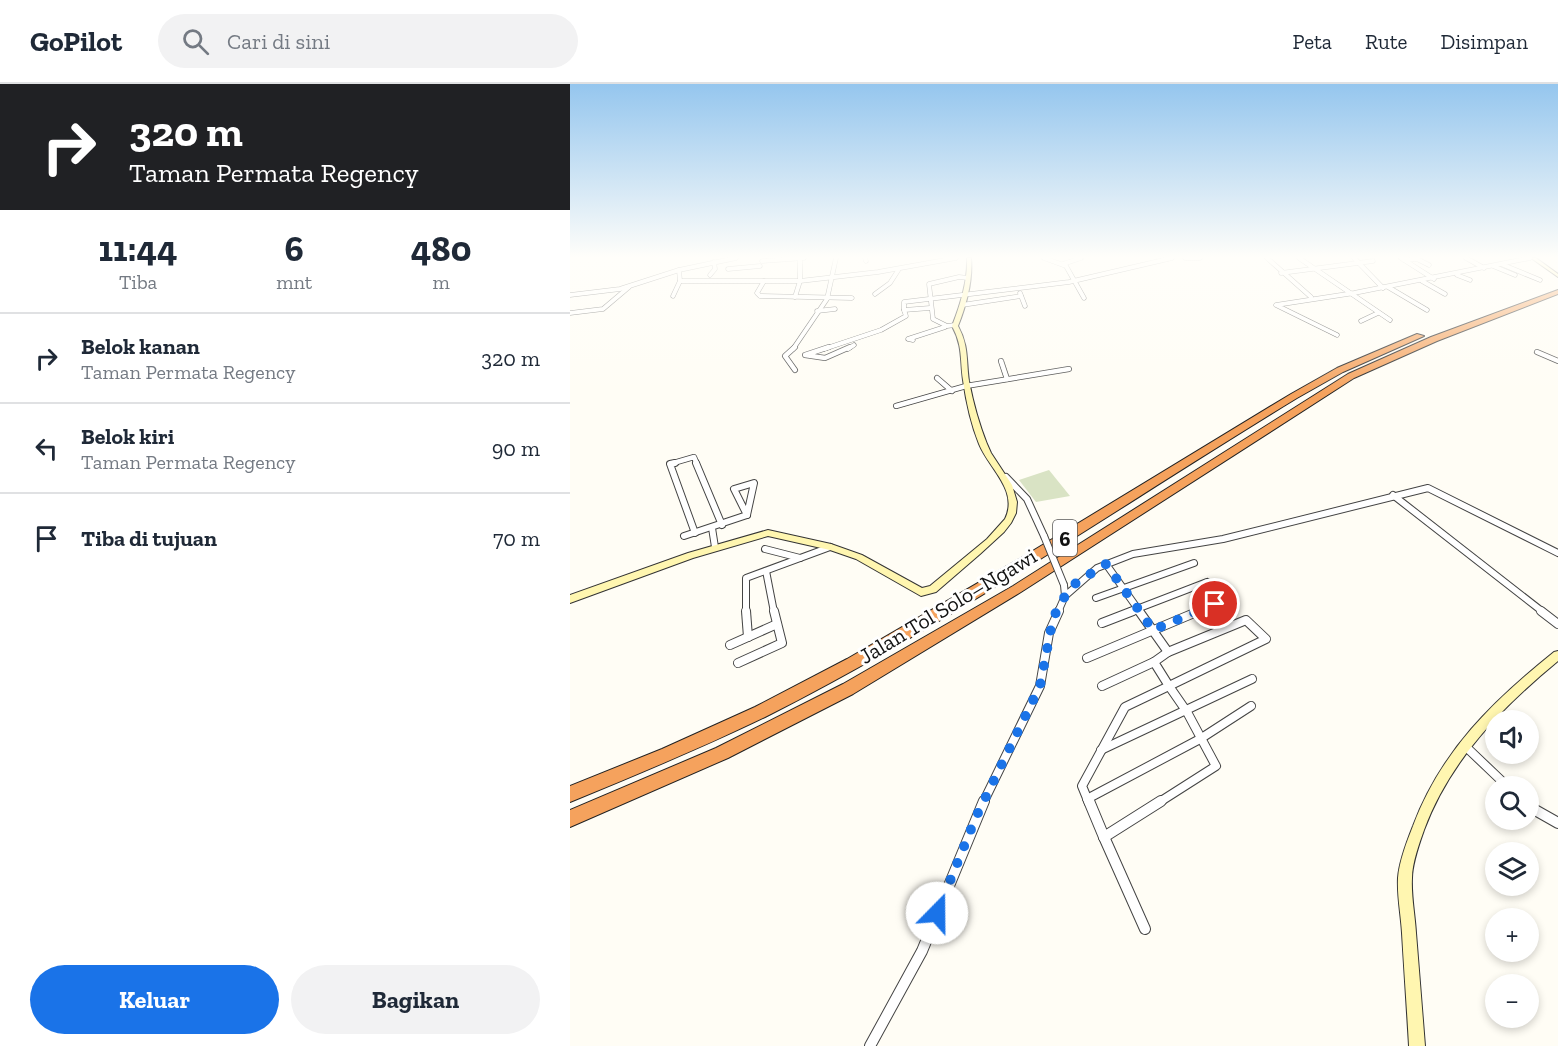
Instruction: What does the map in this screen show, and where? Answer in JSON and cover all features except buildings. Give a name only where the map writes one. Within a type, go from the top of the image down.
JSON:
[{"type":"highway","name":"Jalan Tol Solo–Ngawi","points":[[570,794],[719,731],[883,648],[1340,370],[1498,303]]},
{"type":"highway","name":"Jalan Tol Solo–Ngawi","points":[[570,819],[722,753],[848,689],[1017,589],[1351,376],[1434,339],[1529,303]]},
{"type":"street","points":[[570,313],[603,309],[610,303]]},
{"type":"street","points":[[795,370],[785,356],[796,346],[824,303]]},
{"type":"street","points":[[847,343],[854,345],[831,358],[817,360],[806,355],[883,331],[886,324],[906,316],[905,303]]},
{"type":"street","points":[[929,303],[935,322],[947,326],[955,325]]},
{"type":"street","points":[[982,303],[962,305],[955,325],[965,346],[966,386],[983,443],[1006,477],[1022,492],[1044,536],[1064,585],[1065,596]]},
{"type":"street","points":[[1285,303],[1276,305],[1337,335]]},
{"type":"street","points":[[1363,303],[1390,320]]},
{"type":"street","points":[[1414,303],[1427,310]]},
{"type":"street","points":[[904,310],[930,308]]},
{"type":"street","points":[[818,311],[834,309]]},
{"type":"street","points":[[1361,321],[1378,313]]},
{"type":"street","points":[[913,340],[908,339],[933,329],[955,325]]},
{"type":"street","points":[[858,339],[863,343]]},
{"type":"street","points":[[1537,352],[1558,361]]},
{"type":"street","points":[[1000,361],[1007,379]]},
{"type":"street","points":[[896,406],[966,386],[1069,369]]},
{"type":"street","points":[[937,378],[952,391]]},
{"type":"street","points":[[694,533],[670,464],[694,457],[722,525]]},
{"type":"street","points":[[570,598],[715,547],[768,532],[831,547],[860,557],[921,592],[930,591],[1000,531],[1009,520],[1012,507],[1006,477]]},
{"type":"street","points":[[684,536],[747,518],[754,483],[734,489],[747,515]]},
{"type":"street","points":[[870,1046],[922,951],[976,817],[1040,686],[1049,633],[1065,596],[1089,573],[1133,554],[1223,539],[1422,489],[1436,490],[1558,553]]},
{"type":"street","points":[[1393,495],[1558,624]]},
{"type":"street","points":[[712,528],[715,547]]},
{"type":"street","points":[[748,637],[744,581],[831,547]]},
{"type":"street","points":[[765,549],[800,558]]},
{"type":"street","points":[[1096,598],[1194,563]]},
{"type":"street","points":[[1106,564],[1168,652]]},
{"type":"street","points":[[738,663],[782,643],[766,571]]},
{"type":"street","points":[[1102,623],[1207,582]]},
{"type":"street","points":[[1087,658],[1215,604]]},
{"type":"street","points":[[1102,686],[1154,662],[1168,652],[1243,620],[1266,638],[1125,707],[1082,786],[1145,929]]},
{"type":"street","points":[[730,645],[777,624]]},
{"type":"street","points":[[1417,1046],[1405,877],[1409,851],[1429,797],[1443,771],[1507,697],[1558,656]]},
{"type":"street","points":[[1104,837],[1214,768],[1214,758],[1200,739],[1186,710],[1154,662]]},
{"type":"street","points":[[1101,750],[1252,679]]},
{"type":"street","points":[[1087,799],[1200,739],[1251,706]]},
{"type":"street","points":[[1464,745],[1497,776]]},
{"type":"street","points":[[1539,812],[1558,823]]},
{"type":"green space","points":[[1049,470],[1070,496],[1036,502],[1019,480]]},
{"type":"route","points":[[937,913],[976,817],[1040,686],[1053,618],[1065,596],[1076,583],[1106,564],[1153,630],[1215,604]]}]
